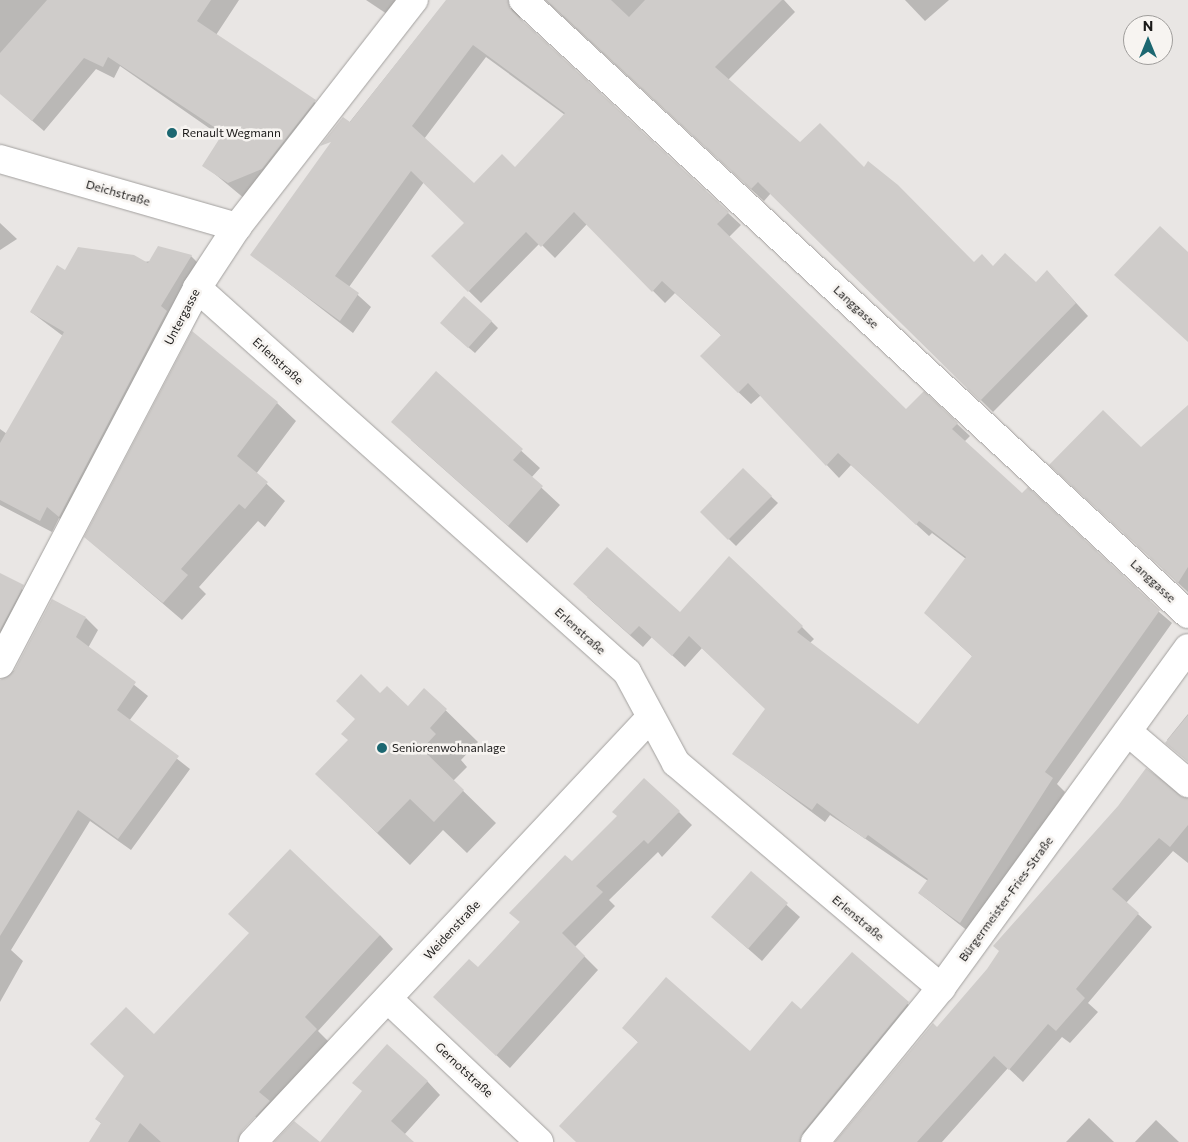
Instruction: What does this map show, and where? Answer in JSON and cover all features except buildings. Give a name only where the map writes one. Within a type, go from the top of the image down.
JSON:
[{"type":"street","name":"Untergasse","points":[[0,664],[197,288],[237,227],[414,0]]},
{"type":"street","name":"Langgasse","points":[[523,0],[1188,614]]},
{"type":"street","name":"Deichstraße","points":[[0,159],[237,227]]},
{"type":"street","name":"Erlenstraße","points":[[197,288],[627,672],[676,763],[941,988]]},
{"type":"street","name":"Bürgermeister-Fries-Straße","points":[[815,1142],[941,988],[1188,648]]},
{"type":"street","name":"Weidenstraße","points":[[253,1142],[651,717]]},
{"type":"street","points":[[1128,732],[1188,783]]},
{"type":"street","name":"Gernotstraße","points":[[388,999],[539,1142]]},
{"type":"place","name":"Renault Wegmann","points":[[172,133]]},
{"type":"place","name":"Seniorenwohnanlage","points":[[382,748]]}]
